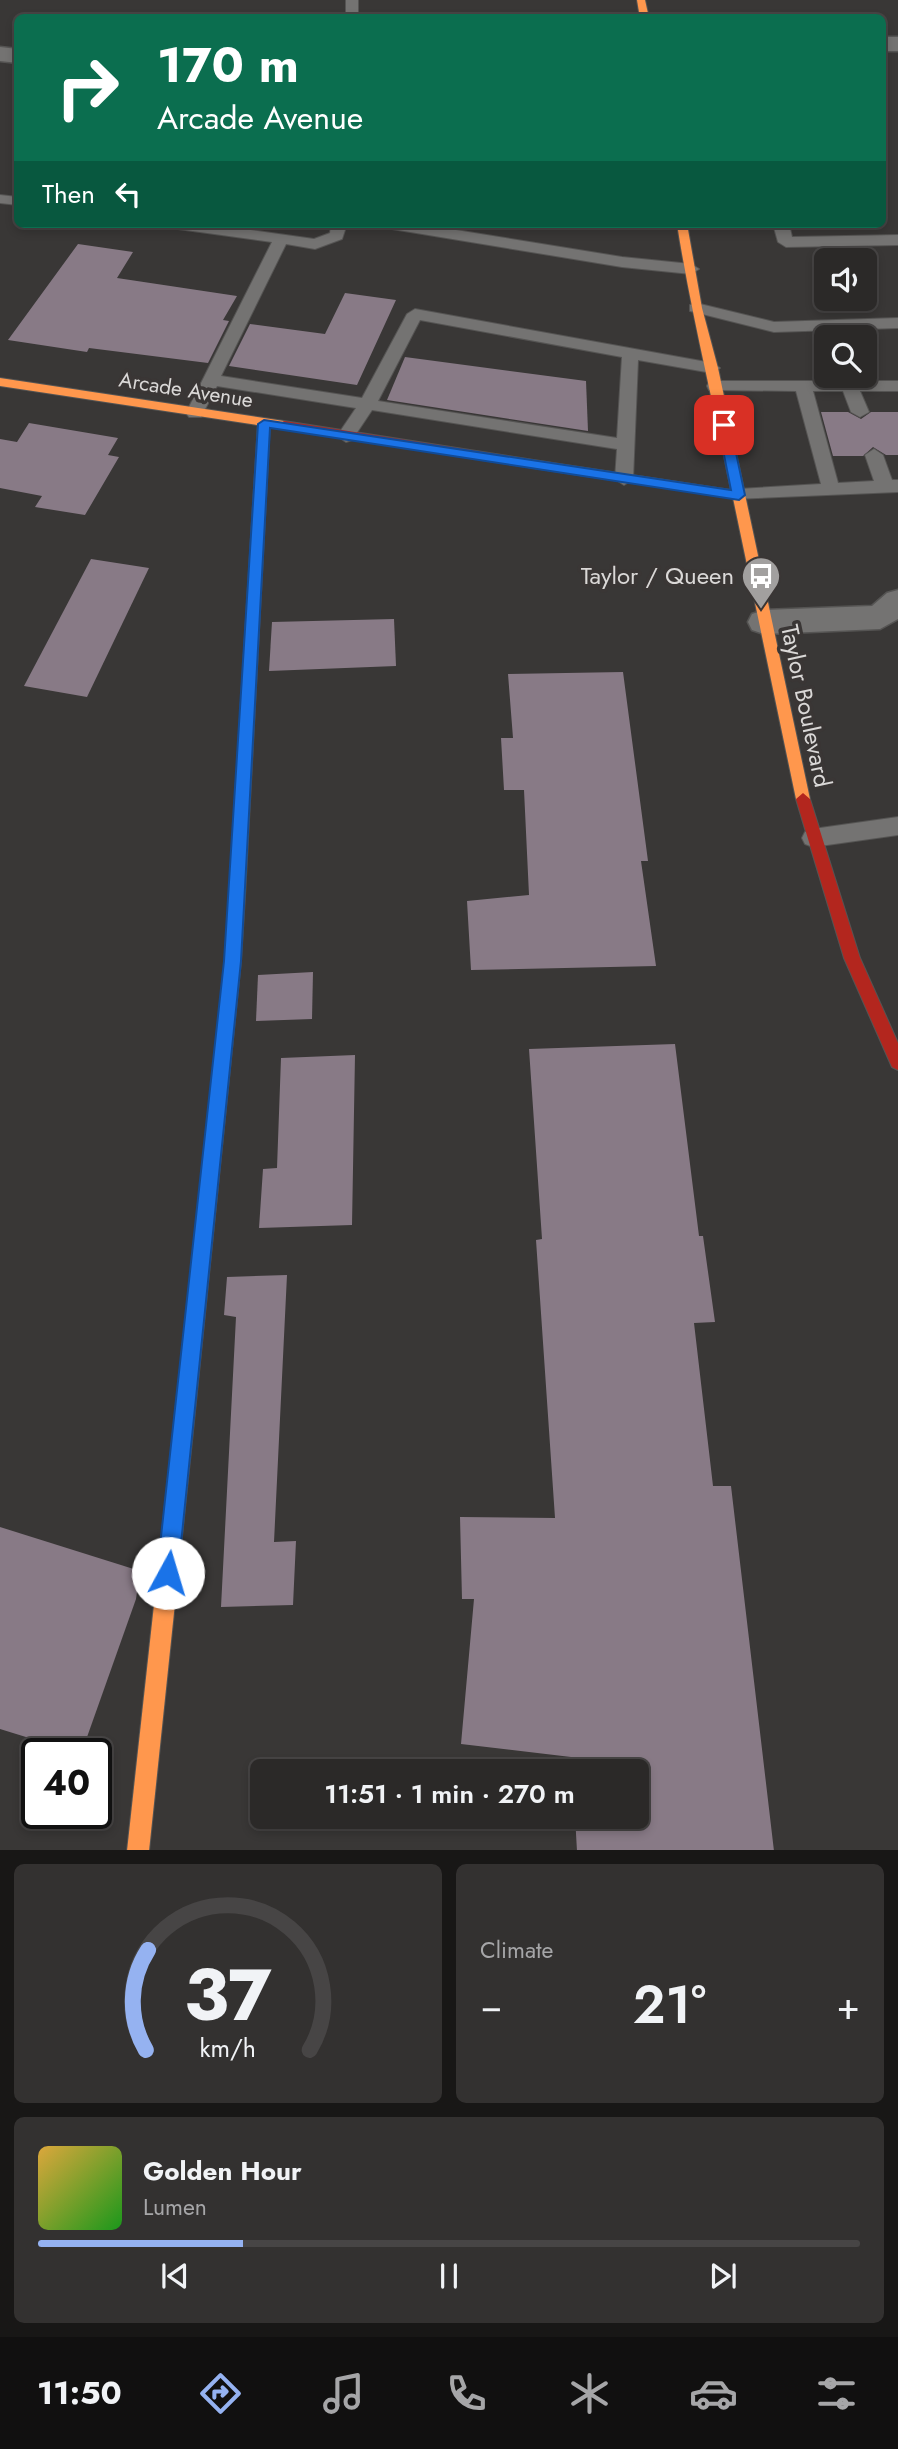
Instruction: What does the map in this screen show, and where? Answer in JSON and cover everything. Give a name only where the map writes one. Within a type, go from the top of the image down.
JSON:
[{"type":"street","name":"Taylor Boulevard","points":[[683,228],[696,308],[714,377],[764,622],[813,838],[843,934],[881,1029],[898,1062]]},
{"type":"street","name":"Arcade Avenue","points":[[0,382],[739,495]]},
{"type":"street","points":[[138,1850],[233,961],[264,424]]},
{"type":"street","points":[[764,622],[880,617],[898,601]]},
{"type":"lane","points":[[205,228],[315,244],[338,236],[339,228]]},
{"type":"lane","points":[[416,228],[564,253],[691,269]]},
{"type":"lane","points":[[782,228],[786,242],[898,240]]},
{"type":"lane","points":[[195,413],[281,239]]},
{"type":"lane","points":[[696,308],[774,327],[898,323]]},
{"type":"lane","points":[[346,436],[367,405],[415,314],[630,353],[714,377],[814,385]]},
{"type":"lane","points":[[624,479],[628,445],[630,353]]},
{"type":"lane","points":[[211,380],[628,445]]},
{"type":"lane","points":[[803,385],[831,490]]},
{"type":"lane","points":[[877,386],[898,386]]},
{"type":"lane","points":[[850,388],[860,412]]},
{"type":"lane","points":[[739,495],[892,486],[874,455]]},
{"type":"lane","points":[[813,838],[898,826]]},
{"type":"building","points":[[78,244],[133,252],[117,278],[237,296],[223,320],[229,321],[208,363],[89,348],[87,352],[8,340]]},
{"type":"building","points":[[345,293],[396,300],[357,385],[229,366],[250,324],[325,334]]},
{"type":"building","points":[[405,357],[586,381],[588,431],[387,400]]},
{"type":"building","points":[[821,412],[848,412],[861,419],[871,412],[898,412],[898,455],[886,455],[873,447],[863,456],[833,456]]},
{"type":"building","points":[[29,423],[118,438],[108,455],[119,457],[85,515],[35,507],[42,496],[0,488],[0,439],[17,442]]},
{"type":"building","points":[[91,559],[149,568],[87,697],[24,686]]},
{"type":"building","points":[[394,619],[396,666],[269,671],[272,622]]},
{"type":"building","points":[[623,672],[648,861],[641,861],[656,966],[471,970],[467,901],[529,895],[524,790],[504,790],[501,738],[513,738],[508,674]]},
{"type":"building","points":[[313,972],[312,1019],[256,1021],[258,975]]},
{"type":"building","points":[[675,1044],[699,1236],[703,1236],[715,1322],[694,1323],[713,1486],[731,1486],[774,1850],[577,1850],[576,1829],[649,1829],[649,1759],[571,1759],[461,1744],[474,1599],[462,1599],[460,1517],[555,1518],[536,1240],[542,1239],[529,1049]]},
{"type":"building","points":[[355,1055],[352,1225],[259,1228],[263,1169],[277,1168],[281,1058]]},
{"type":"building","points":[[287,1275],[274,1542],[296,1541],[293,1605],[221,1607],[236,1317],[224,1315],[227,1277]]},
{"type":"building","points":[[0,1527],[140,1571],[136,1599],[87,1738],[29,1738],[0,1729]]},
{"type":"traffic: fast","points":[[237,896],[264,423]]},
{"type":"traffic: slow","points":[[641,0],[644,14]]},
{"type":"traffic: slow","points":[[683,228],[696,308],[712,368],[803,799]]},
{"type":"traffic: slow","points":[[0,382],[284,425]]},
{"type":"traffic: slow","points":[[566,469],[739,495]]},
{"type":"traffic: slow","points":[[138,1850],[182,1441]]},
{"type":"traffic: jam","points":[[284,425],[566,469]]},
{"type":"traffic: jam","points":[[803,799],[852,958],[898,1062]]},
{"type":"traffic: jam","points":[[182,1441],[233,961],[237,896]]},
{"type":"place","name":"Taylor / Queen","points":[[761,610]]},
{"type":"route","points":[[168,1573],[233,961],[264,424],[739,495],[724,425]]}]
